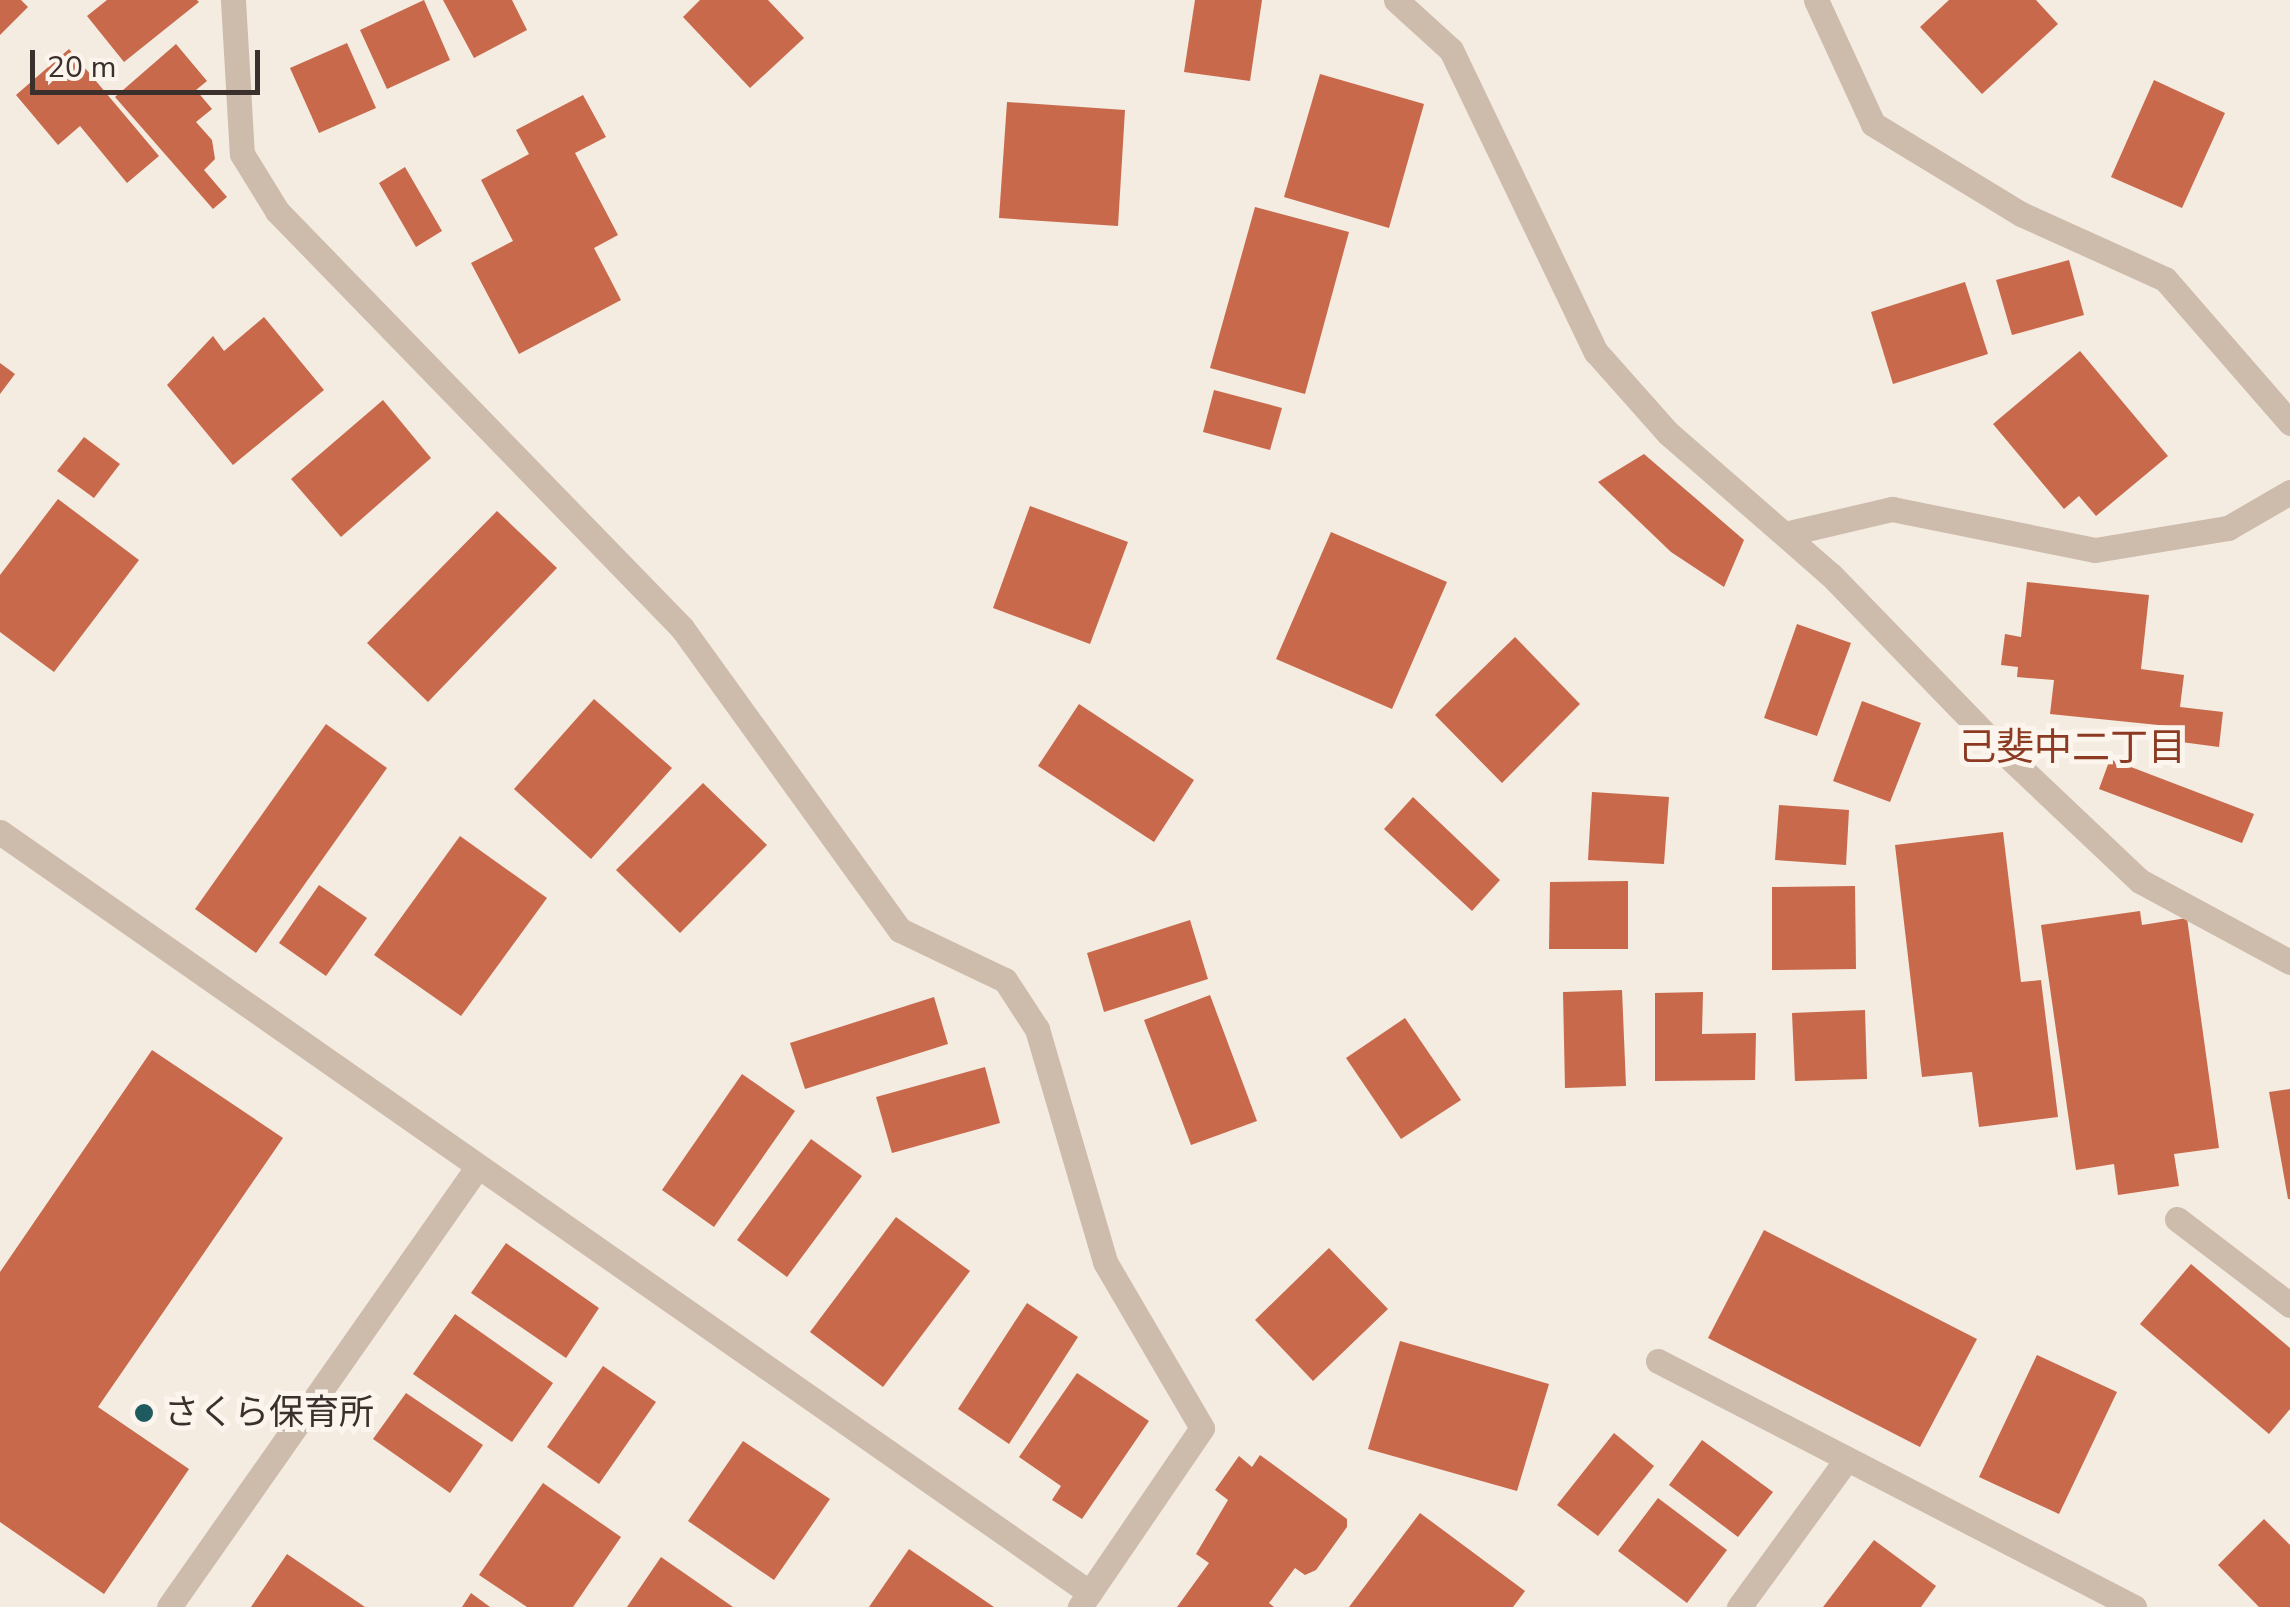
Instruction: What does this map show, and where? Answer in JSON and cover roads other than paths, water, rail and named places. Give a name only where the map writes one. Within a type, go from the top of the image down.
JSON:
[{"type":"street","points":[[0,832],[1086,1600],[1202,1428],[1104,1262],[1037,1029],[1004,980],[900,930],[682,628],[277,211],[242,154],[233,0]]},
{"type":"street","points":[[1396,0],[1451,50],[1596,352],[1668,434],[1785,534],[2140,881],[2290,962]]},
{"type":"street","points":[[1816,0],[1872,124],[2021,214],[2165,279],[2290,422]]},
{"type":"street","points":[[1785,534],[1892,509],[2095,550],[2228,528],[2290,492]]},
{"type":"street","points":[[169,1607],[476,1169]]},
{"type":"street","points":[[2177,1219],[2290,1305]]},
{"type":"street","points":[[1658,1361],[2134,1607]]},
{"type":"street","points":[[1738,1607],[1847,1459]]},
{"type":"place","name":"さくら保育所","points":[[144,1413]]},
{"type":"district","name":"己斐中二丁目","points":[[2072,748]]}]
